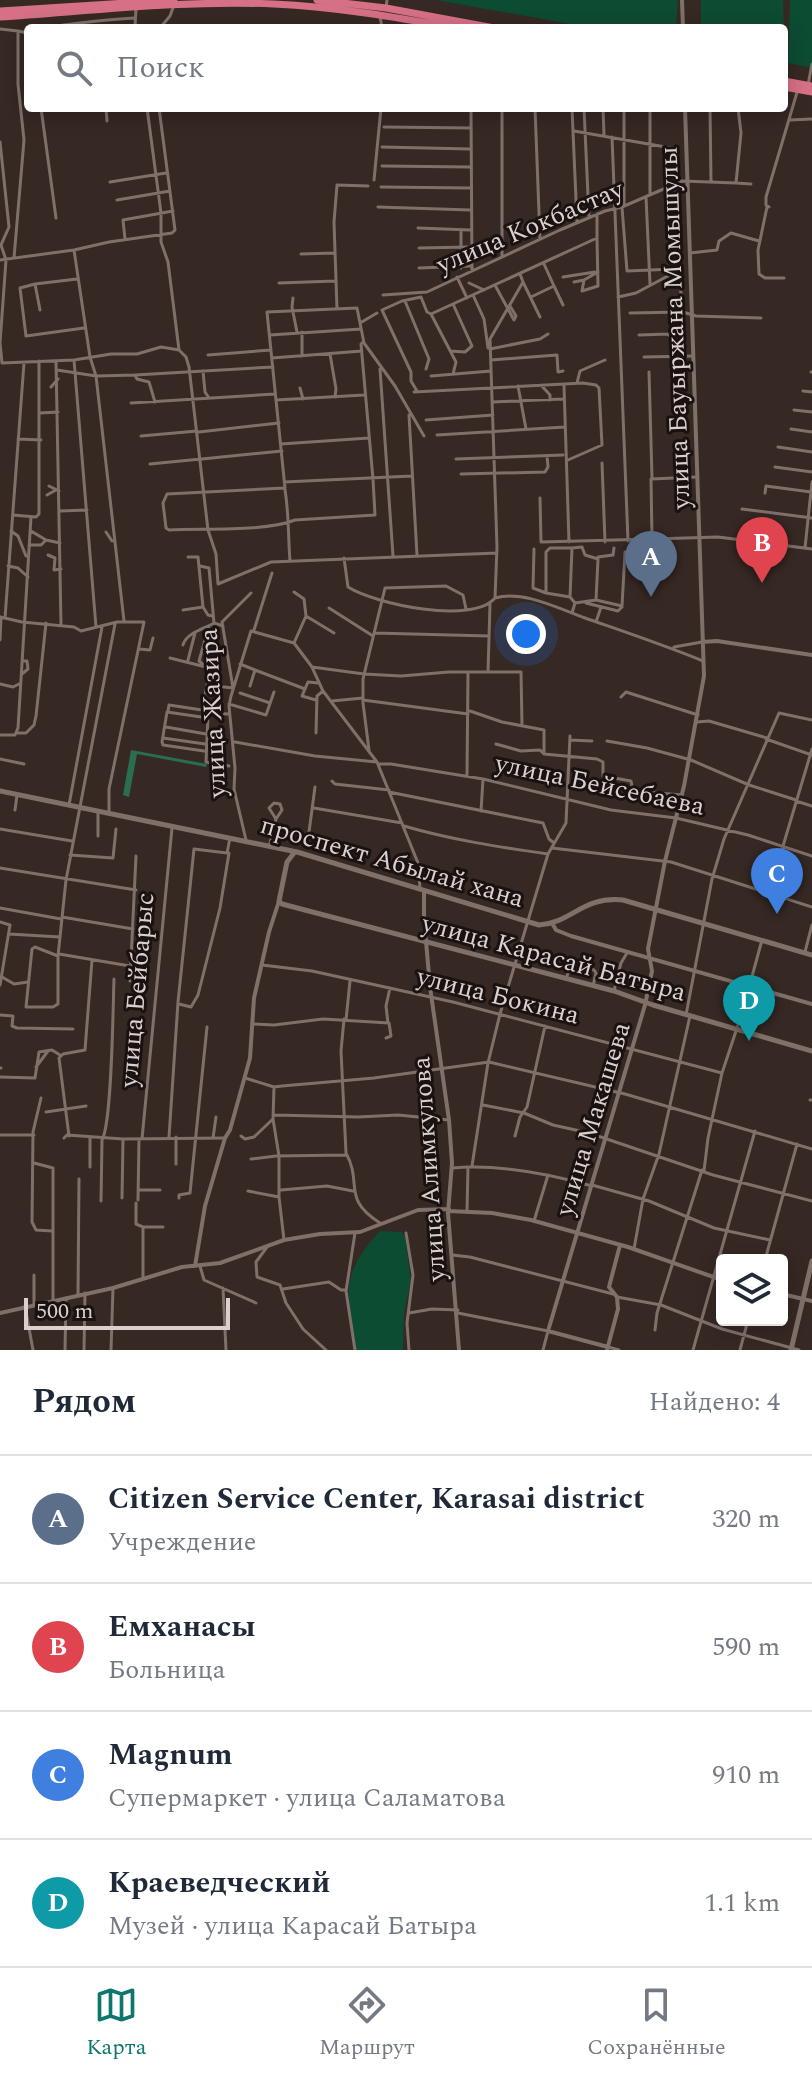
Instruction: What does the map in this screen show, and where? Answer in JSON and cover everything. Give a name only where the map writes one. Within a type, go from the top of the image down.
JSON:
[{"type":"highway","points":[[317,0],[472,24]]},
{"type":"highway","points":[[0,14],[136,8],[174,3]]},
{"type":"highway","points":[[0,14],[174,3],[272,3],[384,8],[442,24]]},
{"type":"highway","points":[[788,85],[811,88]]},
{"type":"highway","points":[[788,85],[798,89],[811,88]]},
{"type":"main road","name":"проспект Абылай хана","points":[[0,791],[295,852],[539,925],[552,923],[600,900],[628,900],[809,954]]},
{"type":"main road","points":[[269,847],[287,862]]},
{"type":"main road","points":[[280,904],[287,862],[295,852]]},
{"type":"main road","name":"улица Карасай Батыра","points":[[280,904],[614,991],[645,1003],[812,1051]]},
{"type":"main road","points":[[791,1349],[812,1261]]},
{"type":"street","points":[[682,0],[683,24]]},
{"type":"street","points":[[163,24],[174,3]]},
{"type":"street","points":[[135,24],[136,8]]},
{"type":"street","points":[[104,24],[134,18]]},
{"type":"street","points":[[125,19],[125,24]]},
{"type":"street","points":[[64,24],[76,21],[88,24]]},
{"type":"street","points":[[0,29],[24,32]]},
{"type":"street","points":[[14,258],[24,140],[18,84],[18,31]]},
{"type":"street","points":[[811,88],[812,64]]},
{"type":"street","points":[[784,278],[760,277],[758,250],[768,207],[766,197],[798,89]]},
{"type":"street","points":[[42,112],[56,218]]},
{"type":"street","points":[[106,112],[107,121]]},
{"type":"street","points":[[148,112],[161,213],[160,235],[168,262],[179,350]]},
{"type":"street","points":[[0,260],[172,233],[175,230],[159,112]]},
{"type":"street","points":[[374,180],[381,112]]},
{"type":"street","points":[[419,268],[471,269],[471,112]]},
{"type":"street","points":[[502,112],[502,256]]},
{"type":"street","points":[[535,112],[540,239]]},
{"type":"street","points":[[572,112],[577,223]]},
{"type":"street","points":[[584,112],[589,218]]},
{"type":"street","points":[[603,112],[604,135]]},
{"type":"street","points":[[624,112],[623,207],[627,271],[670,268],[677,271]]},
{"type":"street","points":[[650,112],[650,284]]},
{"type":"street","name":"улица Бауыржана Момышулы","points":[[685,112],[690,253],[688,311],[693,356],[703,661]]},
{"type":"street","points":[[710,112],[711,181]]},
{"type":"street","points":[[736,183],[741,133],[738,112]]},
{"type":"street","points":[[790,120],[812,119]]},
{"type":"street","points":[[384,127],[471,128]]},
{"type":"street","points":[[573,130],[677,149]]},
{"type":"street","points":[[612,137],[628,541]]},
{"type":"street","points":[[0,142],[9,227],[1,248],[6,260],[0,332],[1,364],[137,354],[161,347],[179,350],[188,359],[208,528],[216,554],[218,584],[271,562],[497,553]]},
{"type":"street","points":[[382,147],[471,149]]},
{"type":"street","points":[[382,166],[471,167]]},
{"type":"street","points":[[110,182],[167,173]]},
{"type":"street","name":"улица Кокбастау","points":[[383,295],[421,295],[471,269],[597,214],[623,207],[688,180],[751,184]]},
{"type":"street","points":[[618,297],[636,293],[677,271],[680,265],[675,184]]},
{"type":"street","points":[[337,309],[334,253],[337,185],[368,186]]},
{"type":"street","points":[[381,187],[471,188]]},
{"type":"street","points":[[117,200],[170,191]]},
{"type":"street","points":[[378,207],[471,210]]},
{"type":"street","points":[[125,239],[123,220],[173,211]]},
{"type":"street","points":[[584,280],[582,291],[598,286],[597,214]]},
{"type":"street","points":[[418,228],[471,230]]},
{"type":"street","points":[[461,230],[461,268]]},
{"type":"street","points":[[690,253],[717,250],[719,241],[731,233],[760,241]]},
{"type":"street","points":[[431,314],[597,238]]},
{"type":"street","points":[[419,248],[461,250],[470,247]]},
{"type":"street","points":[[74,250],[90,357],[96,376],[110,533],[124,621]]},
{"type":"street","points":[[461,250],[470,260]]},
{"type":"street","points":[[301,254],[334,253]]},
{"type":"street","points":[[543,263],[563,305]]},
{"type":"street","points":[[677,271],[688,311],[684,333],[685,356]]},
{"type":"street","points":[[563,277],[598,272]]},
{"type":"street","points":[[574,282],[598,272]]},
{"type":"street","points":[[520,274],[540,317]]},
{"type":"street","points":[[457,277],[484,319],[490,350],[497,553],[495,598]]},
{"type":"street","points":[[77,279],[20,288],[26,336],[85,328]]},
{"type":"street","points":[[578,288],[584,280]]},
{"type":"street","points":[[279,283],[336,281]]},
{"type":"street","points":[[490,350],[494,330],[523,282]]},
{"type":"street","points":[[470,296],[469,283],[484,290]]},
{"type":"street","points":[[35,284],[40,310]]},
{"type":"street","points":[[495,285],[512,320],[516,319],[510,306]]},
{"type":"street","points":[[531,297],[554,286]]},
{"type":"street","points":[[453,374],[456,362],[431,314],[427,312],[421,295],[382,312],[411,372],[415,392],[577,383],[598,386],[600,447],[568,460]]},
{"type":"street","points":[[293,298],[302,356]]},
{"type":"street","points":[[405,301],[429,359],[426,369]]},
{"type":"street","points":[[450,351],[465,352],[472,346],[453,304]]},
{"type":"street","points":[[290,561],[286,524],[289,514],[267,312],[357,308],[363,342],[395,386],[424,436]]},
{"type":"street","points":[[630,313],[688,311],[761,318]]},
{"type":"street","points":[[360,323],[377,313]]},
{"type":"street","points":[[270,335],[361,329]]},
{"type":"street","points":[[639,335],[684,333]]},
{"type":"street","points":[[490,350],[540,339],[548,334]]},
{"type":"street","points":[[668,334],[685,344]]},
{"type":"street","points":[[285,488],[167,494],[163,503],[166,528],[286,524],[295,520],[375,515],[363,342]]},
{"type":"street","points":[[208,355],[271,350]]},
{"type":"street","points":[[272,358],[362,351]]},
{"type":"street","points":[[330,354],[335,397]]},
{"type":"street","points":[[491,360],[557,355],[558,372],[563,371]]},
{"type":"street","points":[[644,357],[693,356]]},
{"type":"street","points":[[74,360],[96,627]]},
{"type":"street","points":[[577,383],[580,371],[605,360]]},
{"type":"street","points":[[12,515],[31,517],[39,514],[39,361]]},
{"type":"street","points":[[56,361],[61,625]]},
{"type":"street","points":[[0,640],[24,363]]},
{"type":"street","points":[[57,370],[96,376],[273,367]]},
{"type":"street","points":[[380,368],[393,556]]},
{"type":"street","points":[[203,371],[205,392],[209,398]]},
{"type":"street","points":[[431,376],[491,371]]},
{"type":"street","points":[[649,372],[652,539]]},
{"type":"street","points":[[150,374],[155,402]]},
{"type":"street","points":[[135,375],[137,379],[149,382]]},
{"type":"street","points":[[51,387],[58,379]]},
{"type":"street","points":[[564,384],[569,542]]},
{"type":"street","points":[[541,385],[550,395],[550,400]]},
{"type":"street","points":[[518,386],[527,429]]},
{"type":"street","points":[[300,388],[303,399]]},
{"type":"street","points":[[803,391],[812,392]]},
{"type":"street","points":[[131,403],[276,394]]},
{"type":"street","points":[[276,400],[366,395]]},
{"type":"street","points":[[492,402],[563,399]]},
{"type":"street","points":[[59,404],[65,404]]},
{"type":"street","points":[[794,410],[812,412]]},
{"type":"street","points":[[40,413],[58,412]]},
{"type":"street","points":[[409,413],[417,555]]},
{"type":"street","points":[[426,420],[493,415]]},
{"type":"street","points":[[141,436],[279,423]]},
{"type":"street","points":[[437,435],[566,427]]},
{"type":"street","points":[[791,429],[812,432]]},
{"type":"street","points":[[281,444],[370,438]]},
{"type":"street","points":[[18,439],[41,440]]},
{"type":"street","points":[[778,447],[812,452]]},
{"type":"street","points":[[150,464],[282,451]]},
{"type":"street","points":[[456,459],[563,455]]},
{"type":"street","points":[[461,474],[545,472],[547,456]]},
{"type":"street","points":[[602,463],[605,542]]},
{"type":"street","points":[[775,467],[812,472]]},
{"type":"street","points":[[284,482],[413,476]]},
{"type":"street","points":[[652,478],[697,477]]},
{"type":"street","points":[[805,548],[812,482]]},
{"type":"street","points":[[49,486],[58,491]]},
{"type":"street","points":[[765,493],[766,486],[811,492]]},
{"type":"street","points":[[47,495],[58,491]]},
{"type":"street","points":[[540,498],[541,542],[605,542],[700,536],[812,549]]},
{"type":"street","points":[[742,509],[810,518]]},
{"type":"street","points":[[60,511],[87,510]]},
{"type":"street","points":[[17,733],[31,517]]},
{"type":"street","points":[[11,531],[18,536],[28,559]]},
{"type":"street","points":[[30,531],[46,540],[60,543]]},
{"type":"street","points":[[28,543],[42,545],[46,540]]},
{"type":"street","points":[[23,549],[28,543]]},
{"type":"street","points":[[546,593],[547,549],[582,547],[588,556],[598,557],[611,556],[614,548]]},
{"type":"street","points":[[570,612],[572,548]]},
{"type":"street","points":[[534,549],[533,588],[618,611],[622,606],[625,552]]},
{"type":"street","points":[[48,555],[54,556],[54,570],[61,569]]},
{"type":"street","points":[[188,557],[198,557],[203,608],[212,616]]},
{"type":"street","points":[[596,600],[598,557]]},
{"type":"street","points":[[344,558],[348,587],[383,600],[426,610],[466,609],[490,604]]},
{"type":"street","points":[[8,566],[18,568],[28,577]]},
{"type":"street","points":[[199,566],[209,568],[213,609],[212,624],[204,636],[199,661],[210,668]]},
{"type":"street","points":[[217,571],[229,580]]},
{"type":"street","points":[[207,685],[233,688],[272,573]]},
{"type":"street","points":[[369,750],[363,699],[364,674],[388,587],[446,586],[463,595],[466,609]]},
{"type":"street","points":[[254,630],[294,643],[306,616],[304,599],[294,592]]},
{"type":"street","name":"улица Жазира","points":[[247,842],[234,789],[234,742],[229,714],[233,688],[223,626],[225,616],[251,593]]},
{"type":"street","points":[[488,672],[490,604],[502,596],[526,598],[570,612],[703,661]]},
{"type":"street","points":[[586,603],[596,600],[622,606]]},
{"type":"street","points":[[596,622],[601,607]]},
{"type":"street","points":[[329,608],[374,634],[489,636]]},
{"type":"street","points":[[183,610],[213,609]]},
{"type":"street","points":[[306,616],[334,633]]},
{"type":"street","points":[[2,617],[61,625],[81,631],[124,621],[144,622],[109,789],[109,813]]},
{"type":"street","points":[[0,735],[26,733],[34,725],[46,623]]},
{"type":"street","points":[[115,624],[66,880],[58,955],[58,1004],[46,1009],[26,1006],[32,949],[35,947],[58,955],[132,967]]},
{"type":"street","points":[[183,645],[187,637],[212,624],[223,626]]},
{"type":"street","points":[[69,805],[102,626]]},
{"type":"street","points":[[702,628],[717,641]]},
{"type":"street","points":[[196,632],[204,636]]},
{"type":"street","points":[[188,662],[196,632]]},
{"type":"street","points":[[150,656],[153,638]]},
{"type":"street","points":[[670,647],[717,641],[812,655]]},
{"type":"street","name":"улица Алимкулова","points":[[294,643],[312,667],[323,691],[377,763],[418,863],[449,1120],[452,1168],[449,1210],[459,1350]]},
{"type":"street","points":[[202,710],[210,668],[207,661],[209,644]]},
{"type":"street","points":[[139,649],[150,650]]},
{"type":"street","points":[[170,658],[204,665]]},
{"type":"street","name":"улица Макашева","points":[[543,1350],[645,1003],[652,971],[648,949],[697,722],[703,661]]},
{"type":"street","points":[[240,664],[305,689]]},
{"type":"street","points":[[312,667],[426,678],[468,672],[521,672],[522,725]]},
{"type":"street","points":[[250,686],[255,670]]},
{"type":"street","points":[[467,776],[468,672]]},
{"type":"street","points":[[317,700],[302,696],[309,681],[318,683]]},
{"type":"street","points":[[0,684],[13,687],[21,683]]},
{"type":"street","points":[[316,733],[317,695],[323,691]]},
{"type":"street","points":[[229,704],[266,715],[274,692]]},
{"type":"street","points":[[621,697],[626,692],[698,715]]},
{"type":"street","points":[[240,693],[270,703]]},
{"type":"street","points":[[332,701],[363,699],[468,712],[545,731],[544,752]]},
{"type":"street","points":[[204,751],[163,745],[163,738],[169,705],[202,710],[208,716]]},
{"type":"street","points":[[167,712],[208,716],[229,714]]},
{"type":"street","points":[[634,1249],[643,1199],[658,1156],[669,1106],[713,877],[728,830],[779,713],[812,720]]},
{"type":"street","points":[[208,716],[204,751],[206,762],[229,766]]},
{"type":"street","points":[[697,722],[709,721],[811,755]]},
{"type":"street","points":[[165,727],[206,734]]},
{"type":"street","points":[[163,738],[205,744]]},
{"type":"street","points":[[467,1212],[470,1166],[500,1014],[548,854],[565,827],[570,738],[592,741]]},
{"type":"street","points":[[607,741],[689,760],[812,806]]},
{"type":"street","name":"улица Бейсебаева","points":[[234,742],[483,779],[567,801],[676,818],[728,830],[812,856]]},
{"type":"street","points":[[496,744],[521,751],[540,750],[601,760],[603,776],[631,781],[633,791],[682,795]]},
{"type":"street","points":[[772,896],[783,846],[812,749]]},
{"type":"street","points":[[0,759],[24,764]]},
{"type":"street","points":[[481,811],[483,779]]},
{"type":"street","points":[[332,781],[543,823],[553,846]]},
{"type":"street","points":[[309,832],[315,787]]},
{"type":"street","points":[[15,810],[17,795]]},
{"type":"street","points":[[314,808],[403,824],[433,836],[548,854]]},
{"type":"street","points":[[98,811],[98,836]]},
{"type":"street","points":[[269,847],[276,819]]},
{"type":"street","name":"улица Бейбарыс","points":[[143,1277],[143,1227],[136,1224],[141,1139],[172,827]]},
{"type":"street","points":[[0,829],[72,841]]},
{"type":"street","points":[[70,855],[113,858],[116,829]]},
{"type":"street","points":[[179,1004],[191,1007],[198,995],[218,916],[230,838]]},
{"type":"street","points":[[553,846],[665,861],[812,907]]},
{"type":"street","points":[[169,1137],[194,849],[229,853]]},
{"type":"street","points":[[130,981],[136,856]]},
{"type":"street","points":[[0,868],[136,890]]},
{"type":"street","points":[[256,1303],[204,1280],[198,1266],[208,1194],[250,1058],[254,998],[280,904]]},
{"type":"street","points":[[0,908],[133,929]]},
{"type":"street","points":[[0,922],[9,923],[0,985]]},
{"type":"street","points":[[552,923],[556,930],[571,936],[812,1004]]},
{"type":"street","points":[[809,954],[812,925]]},
{"type":"street","points":[[9,934],[60,937]]},
{"type":"street","points":[[655,1330],[703,1170],[722,1073],[762,940]]},
{"type":"street","points":[[614,991],[627,951]]},
{"type":"street","points":[[0,1077],[35,1078],[39,1052],[50,1050],[61,1055],[85,1050],[92,960]]},
{"type":"street","name":"улица Бокина","points":[[262,965],[312,971],[432,997],[722,1073]]},
{"type":"street","points":[[566,979],[570,966],[594,970],[593,986]]},
{"type":"street","points":[[2,977],[14,984],[28,982]]},
{"type":"street","points":[[101,1201],[114,979]]},
{"type":"street","points":[[350,981],[341,1037],[346,1155],[350,1162],[353,1191],[362,1209],[383,1225]]},
{"type":"street","points":[[386,1038],[391,1036],[386,1006],[390,988]]},
{"type":"street","points":[[0,1015],[13,1016],[12,1026],[17,1028],[73,1029]]},
{"type":"street","points":[[252,1024],[345,1020],[388,1023]]},
{"type":"street","points":[[515,1136],[536,1072],[545,1026]]},
{"type":"street","points":[[179,1198],[179,1195],[190,1193],[207,1027]]},
{"type":"street","points":[[61,1055],[69,1136]]},
{"type":"street","points":[[245,1078],[274,1087],[489,1062],[669,1106],[812,1149]]},
{"type":"street","points":[[274,1087],[273,1117],[279,1156],[279,1197],[284,1240]]},
{"type":"street","points":[[41,1098],[34,1135],[33,1226],[36,1230],[52,1231]]},
{"type":"street","points":[[482,1105],[524,1113],[553,1125],[812,1201]]},
{"type":"street","points":[[46,1112],[86,1106]]},
{"type":"street","points":[[234,1109],[242,1109]]},
{"type":"street","points":[[241,1136],[245,1139],[254,1137],[273,1117],[398,1115],[449,1120]]},
{"type":"street","points":[[213,1138],[216,1117]]},
{"type":"street","points":[[693,1350],[755,1131]]},
{"type":"street","points":[[0,1135],[34,1135]]},
{"type":"street","points":[[90,1137],[90,1167]]},
{"type":"street","points":[[176,1137],[176,1164]]},
{"type":"street","points":[[64,1138],[225,1138]]},
{"type":"street","points":[[122,1198],[123,1139]]},
{"type":"street","points":[[766,1254],[797,1144]]},
{"type":"street","points":[[251,1159],[346,1155]]},
{"type":"street","points":[[34,1163],[53,1168],[53,1301]]},
{"type":"street","points":[[452,1168],[488,1165],[548,1175],[643,1199],[728,1231],[770,1240]]},
{"type":"street","points":[[534,1221],[548,1175]]},
{"type":"street","points":[[78,1295],[79,1179]]},
{"type":"street","points":[[281,1190],[327,1186],[353,1191]]},
{"type":"street","points":[[138,1190],[160,1190]]},
{"type":"street","points":[[248,1191],[279,1197]]},
{"type":"street","points":[[0,1313],[113,1288],[143,1277],[220,1263],[284,1240],[320,1234],[355,1233],[418,1210],[512,1215],[634,1249],[714,1278]]},
{"type":"street","points":[[143,1227],[163,1227]]},
{"type":"street","points":[[355,1233],[346,1290],[355,1350]]},
{"type":"street","points":[[406,1233],[413,1275],[409,1350]]},
{"type":"street","points":[[608,1348],[618,1309],[609,1287],[620,1245]]},
{"type":"street","points":[[267,1247],[255,1267],[257,1277],[277,1283],[283,1289],[286,1303],[300,1324],[326,1350]]},
{"type":"street","points":[[452,1255],[661,1305],[701,1322],[799,1350]]},
{"type":"street","points":[[34,1275],[34,1304]]},
{"type":"street","points":[[283,1289],[329,1282],[346,1290]]},
{"type":"street","points":[[111,1350],[113,1288]]},
{"type":"street","points":[[223,1288],[226,1350]]},
{"type":"street","points":[[84,1350],[85,1293]]},
{"type":"street","points":[[788,1296],[812,1301]]},
{"type":"street","points":[[65,1350],[66,1298]]},
{"type":"street","points":[[25,1306],[33,1350]]},
{"type":"street","points":[[409,1313],[432,1309],[458,1312],[619,1350]]},
{"type":"street","points":[[740,1350],[747,1326]]},
{"type":"green space","points":[[436,0],[678,0],[676,24],[571,24]]},
{"type":"green space","points":[[701,0],[783,0],[784,24],[701,24]]},
{"type":"green space","points":[[790,0],[812,0],[812,68],[788,63]]},
{"type":"green space","points":[[131,750],[207,764],[206,767],[137,754],[129,797],[123,795]]},
{"type":"green space","points":[[380,1231],[402,1232],[405,1237],[411,1281],[404,1313],[403,1350],[356,1350],[349,1287],[357,1261]]},
{"type":"place","name":"Емханасы","points":[[762,583]]},
{"type":"place","name":"Citizen Service Center, Karasai district","points":[[651,597]]},
{"type":"place","name":"Magnum","points":[[777,914]]},
{"type":"place","name":"Краеведческий","points":[[749,1041]]}]
